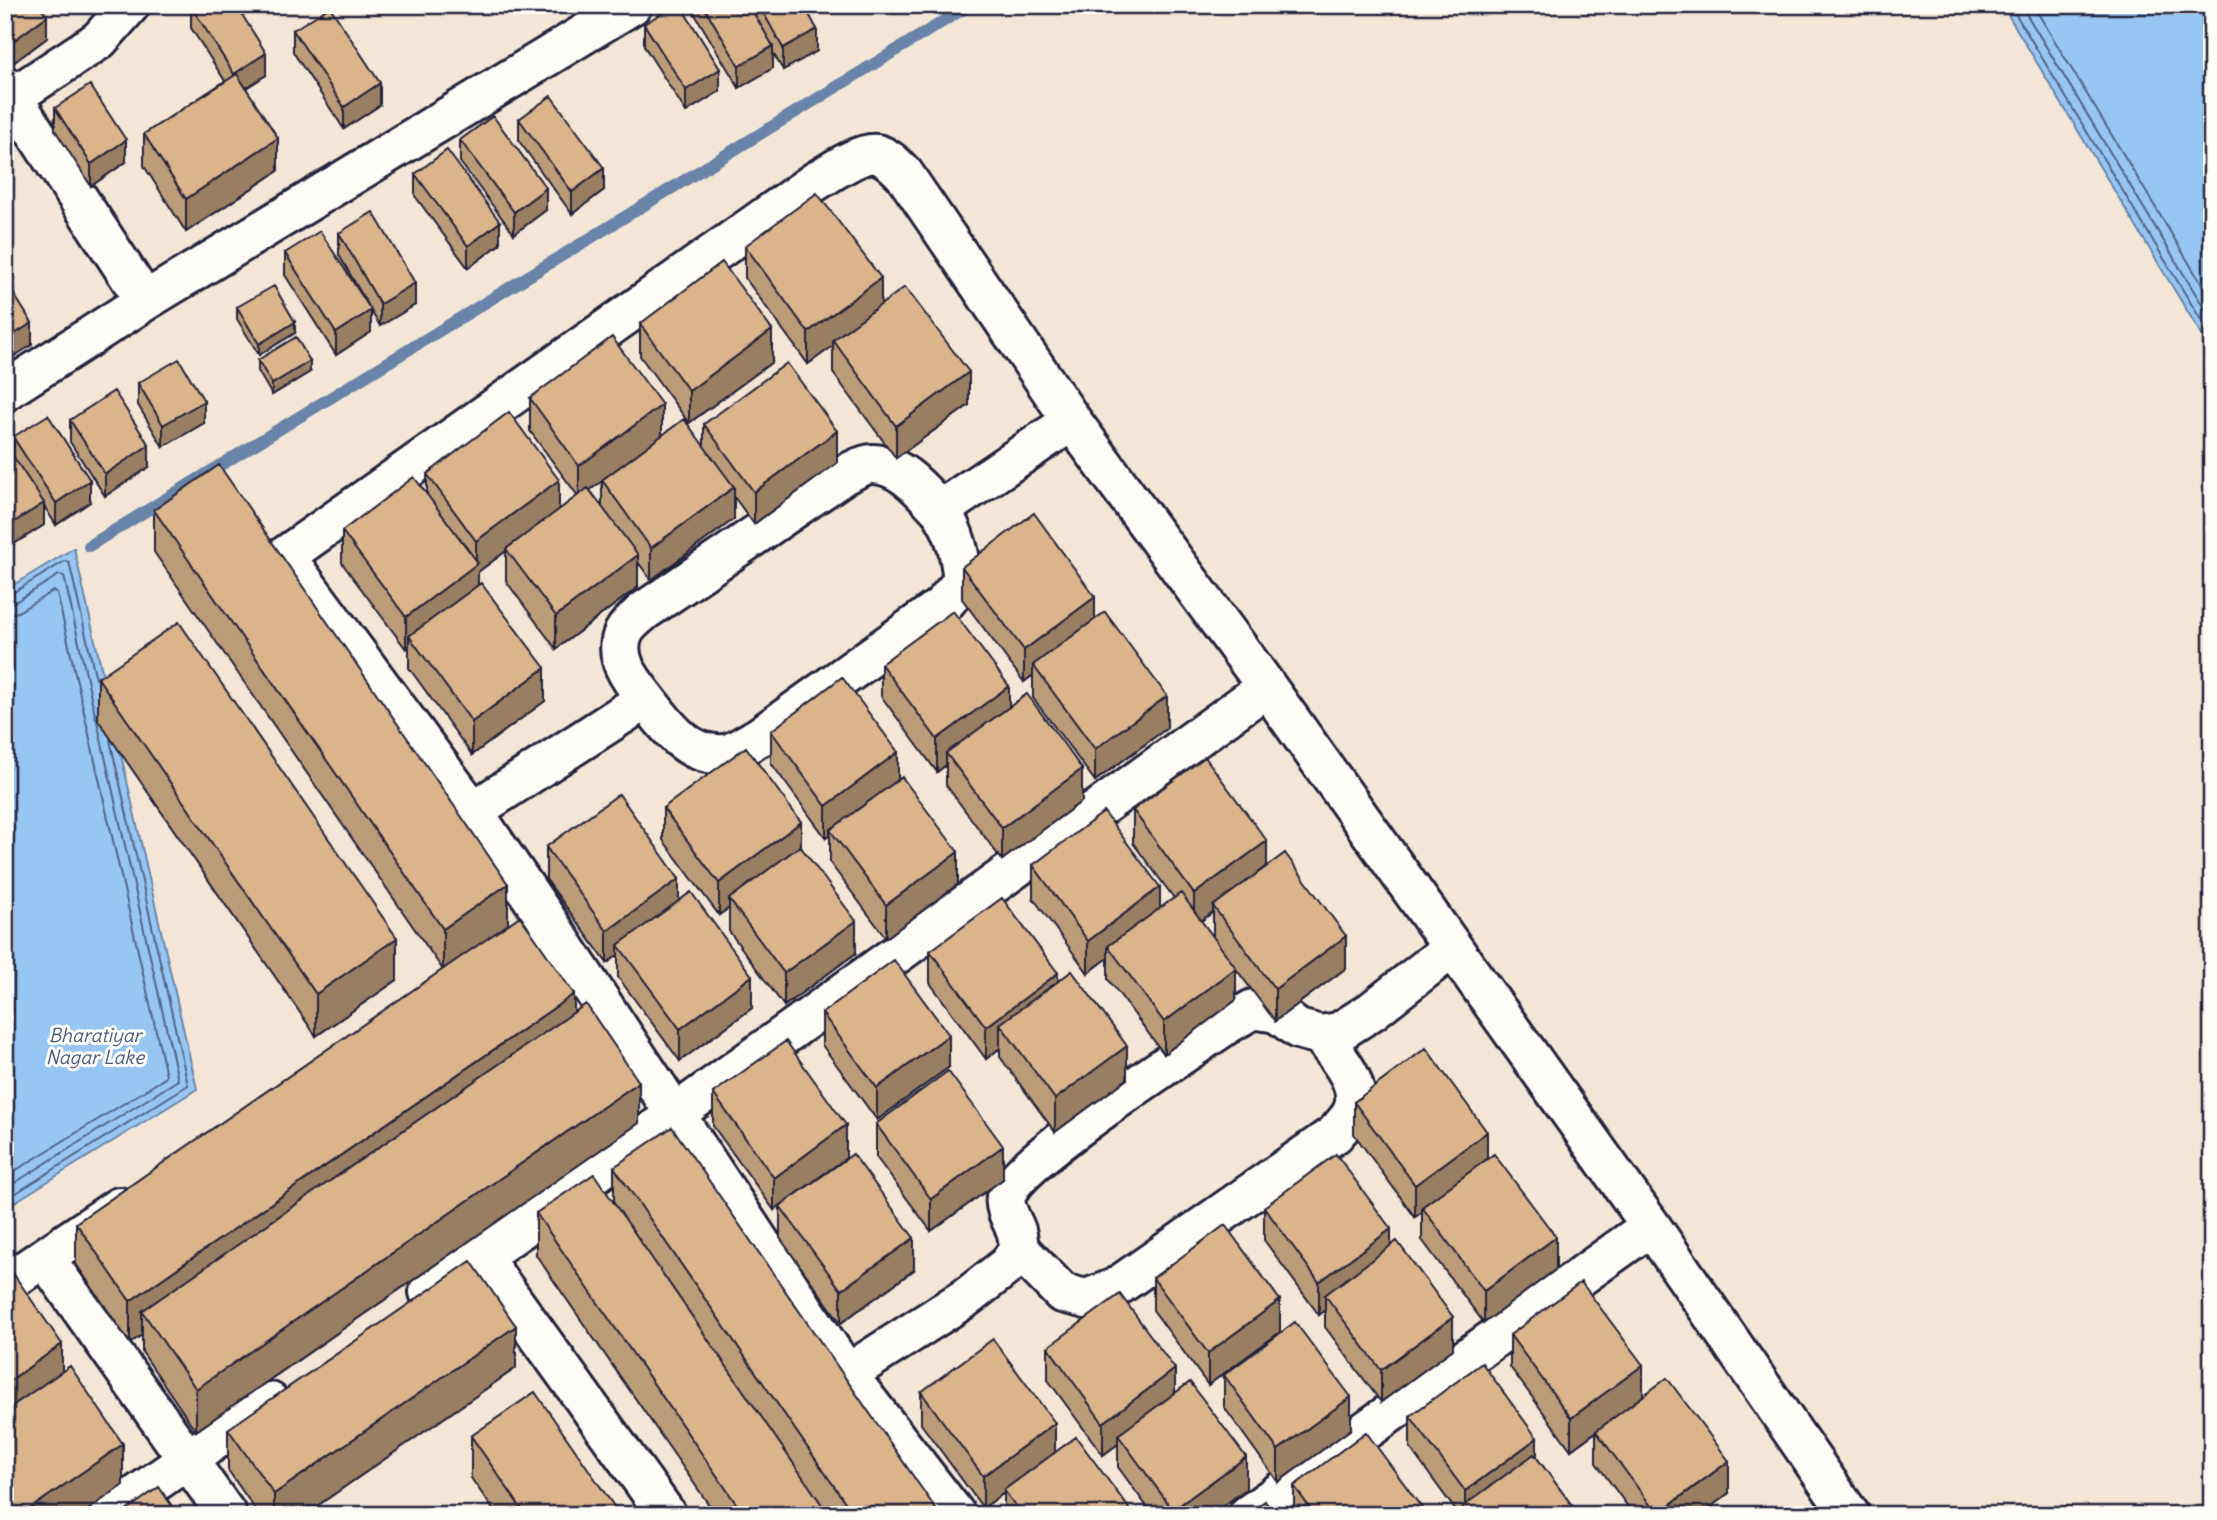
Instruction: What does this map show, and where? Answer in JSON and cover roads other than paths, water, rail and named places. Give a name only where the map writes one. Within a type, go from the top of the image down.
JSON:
[{"type":"street","points":[[130,5],[99,40],[8,95],[145,301]]},
{"type":"street","points":[[5,391],[145,301],[632,5]]},
{"type":"street","points":[[956,1515],[848,1374],[473,811],[285,556],[816,181],[865,155],[876,154],[889,160],[904,174],[1072,421],[1267,687],[1651,1226],[1840,1511]]},
{"type":"street","points":[[940,510],[1072,421]]},
{"type":"street","points":[[870,464],[894,469],[908,478],[940,510],[952,528],[961,556],[963,581],[942,606],[760,737],[726,754],[697,752],[671,731],[628,676],[619,649],[625,630],[644,611],[845,474],[870,464]]},
{"type":"street","points":[[402,1310],[521,1229],[675,1114],[1267,687]]},
{"type":"street","points":[[473,811],[646,699]]},
{"type":"street","points":[[513,937],[545,917]]},
{"type":"street","points":[[1321,1035],[1351,1078],[1355,1095],[1352,1114],[1335,1134],[1324,1142],[1115,1288],[1086,1299],[1062,1293],[1019,1249],[1006,1197],[1015,1180],[1052,1146],[1226,1025],[1253,1009],[1277,1013],[1298,1029],[1321,1035],[1339,1032],[1372,1011],[1452,948]]},
{"type":"street","points":[[5,1284],[149,1186]]},
{"type":"street","points":[[1248,1515],[1651,1226]]},
{"type":"street","points":[[848,1374],[967,1297],[1008,1265],[1019,1249]]},
{"type":"street","points":[[481,1256],[667,1515]]},
{"type":"street","points":[[46,1258],[227,1515]]},
{"type":"street","points":[[108,1515],[301,1381]]},
{"type":"water","points":[[2002,5],[2212,5],[2212,352]]},
{"type":"water","name":"Bharatiyar Nagar Lake","points":[[74,548],[197,1089],[5,1208],[5,590]]},
{"type":"waterway","points":[[89,546],[970,5]]}]
